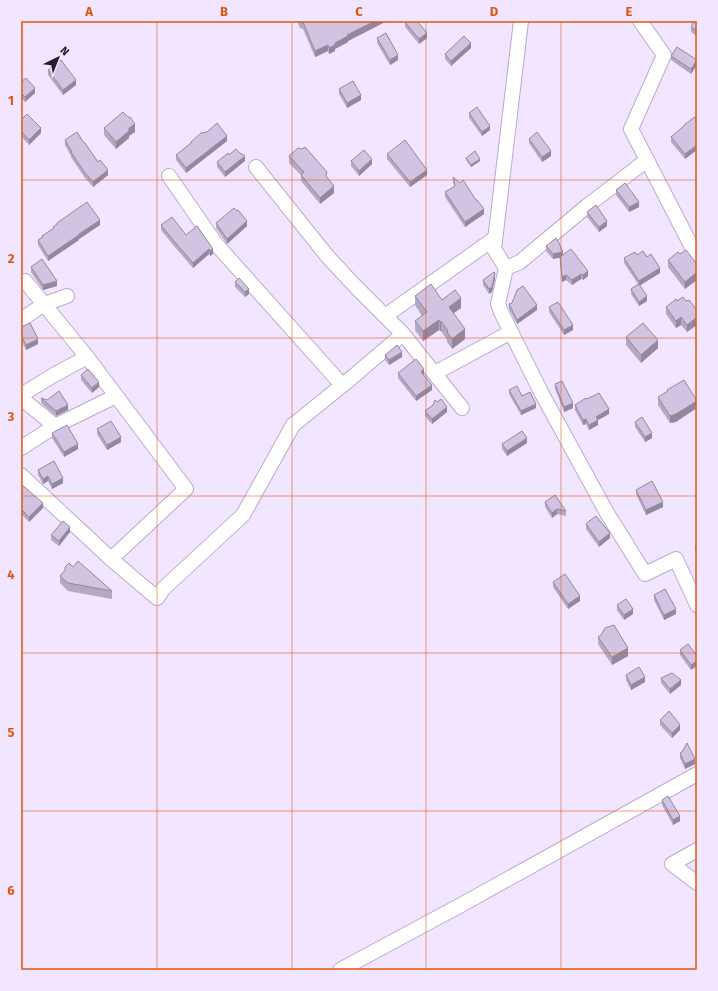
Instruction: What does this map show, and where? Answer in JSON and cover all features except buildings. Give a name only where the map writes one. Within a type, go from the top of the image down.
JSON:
[{"type":"street","points":[[521,21],[494,249],[506,268],[498,304],[542,394],[607,513],[645,574],[676,559],[697,605]]},
{"type":"street","points":[[640,21],[664,55],[631,129],[697,257]]},
{"type":"street","points":[[506,268],[520,262],[587,206],[647,160]]},
{"type":"street","points":[[256,167],[328,257],[403,334],[462,408]]},
{"type":"street","points":[[169,176],[216,244],[342,385]]},
{"type":"street","points":[[385,316],[495,238]]},
{"type":"street","points":[[25,281],[87,357],[186,489],[111,559]]},
{"type":"street","points":[[21,320],[44,304],[67,296]]},
{"type":"street","points":[[435,373],[511,332]]},
{"type":"street","points":[[21,475],[111,559],[157,598],[163,589],[243,515],[293,425],[403,334]]},
{"type":"street","points":[[55,426],[21,396],[54,375],[87,357]]},
{"type":"street","points":[[21,448],[55,426],[116,396]]},
{"type":"street","points":[[340,970],[461,905],[697,774]]},
{"type":"street","points":[[697,850],[672,864],[697,883]]}]
